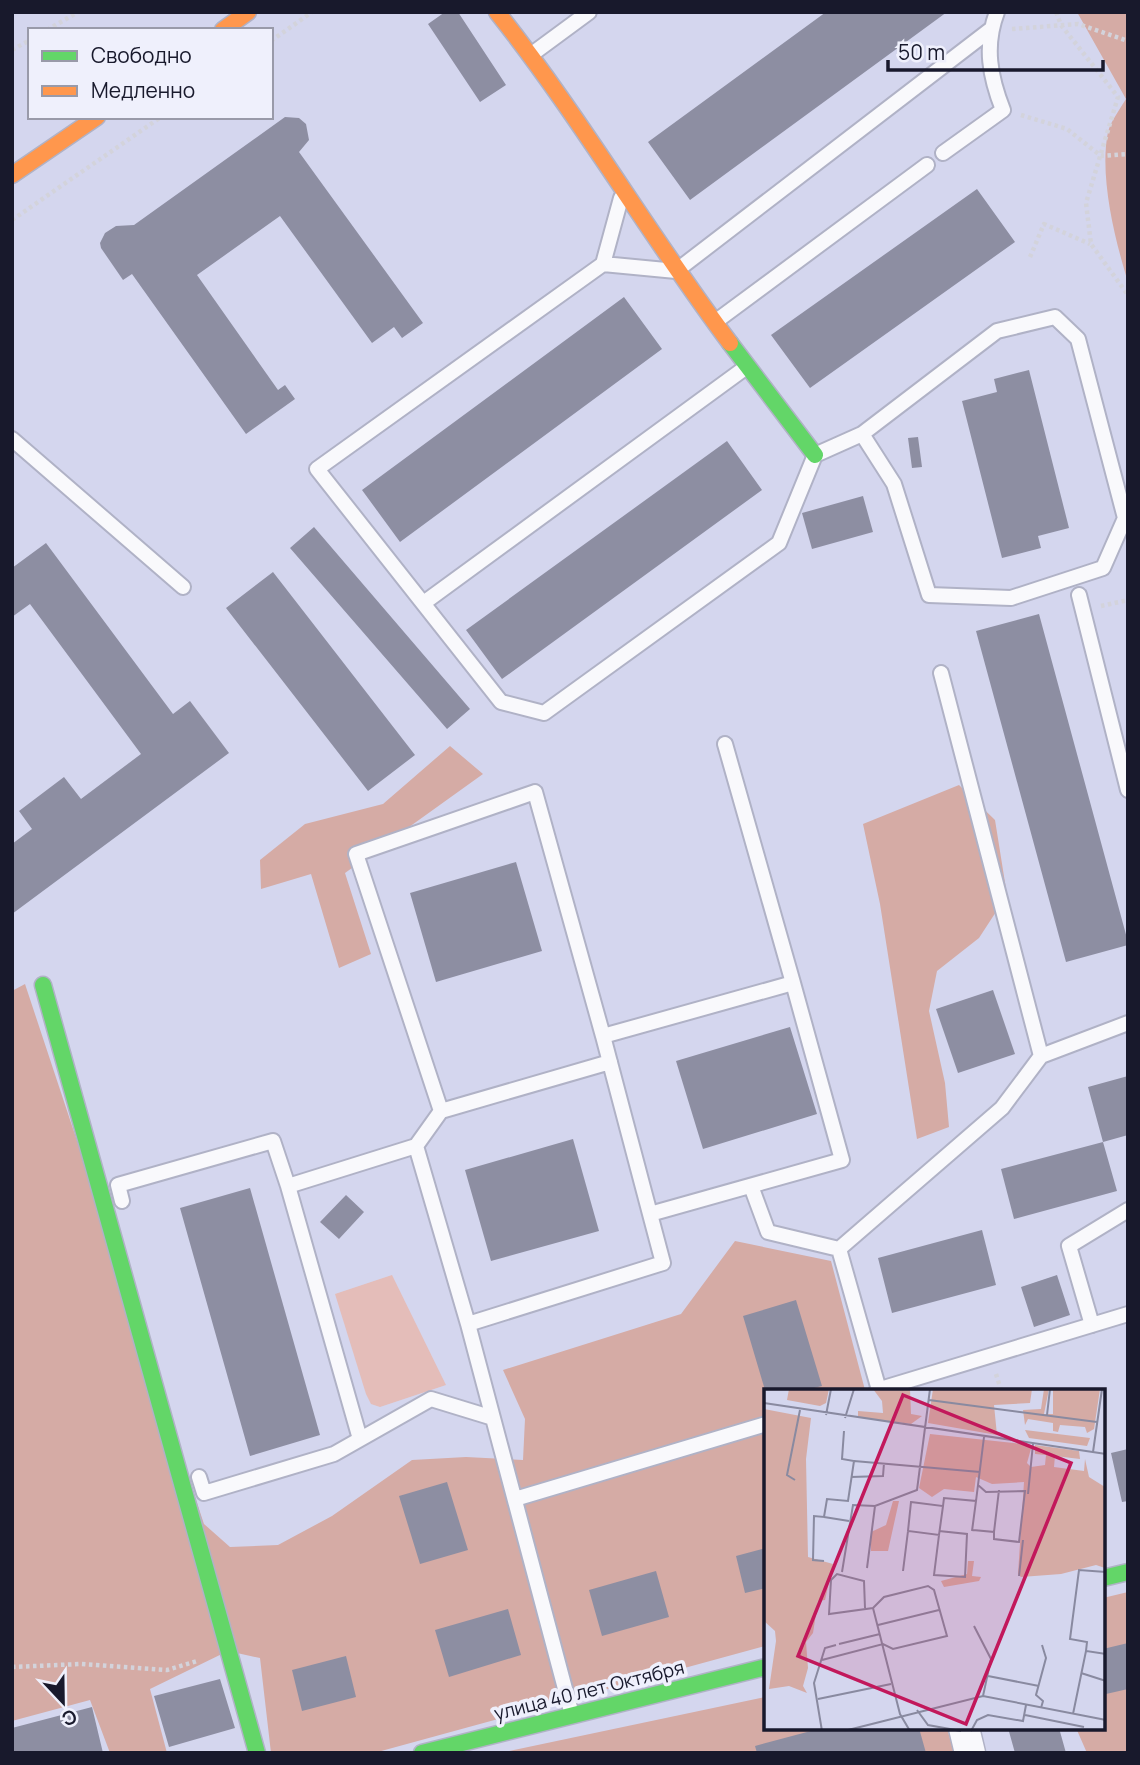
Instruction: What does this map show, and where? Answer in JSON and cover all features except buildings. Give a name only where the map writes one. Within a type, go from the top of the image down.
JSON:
[{"type":"street","points":[[226,28],[248,12]]},
{"type":"street","points":[[498,12],[531,55],[676,271],[815,455]]},
{"type":"street","points":[[12,175],[94,119]]},
{"type":"street","points":[[49,981],[257,1753]]},
{"type":"street","points":[[1105,1578],[1128,1572]]},
{"type":"street","name":"улица 40 лет Октября","points":[[422,1753],[764,1667]]},
{"type":"street","points":[[964,1730],[970,1753]]},
{"type":"lane","points":[[531,55],[589,12]]},
{"type":"lane","points":[[943,153],[1003,110],[991,78],[990,30],[997,12]]},
{"type":"lane","points":[[603,264],[676,271],[990,30]]},
{"type":"lane","points":[[714,323],[927,165]]},
{"type":"lane","points":[[623,192],[603,264],[317,469],[425,602],[501,702],[544,713],[779,543],[815,455],[862,434],[997,331],[1055,317],[1078,339],[1125,518],[1103,568],[1011,598],[929,595],[894,484],[862,434]]},
{"type":"lane","points":[[425,602],[747,367]]},
{"type":"lane","points":[[12,439],[183,587]]},
{"type":"lane","points":[[1079,596],[1128,790]]},
{"type":"lane","points":[[941,673],[1041,1056]]},
{"type":"lane","points":[[650,1214],[842,1160],[725,744]]},
{"type":"lane","points":[[441,1111],[356,854],[535,792],[663,1263],[468,1324]]},
{"type":"lane","points":[[49,981],[71,1029]]},
{"type":"lane","points":[[603,1036],[793,983]]},
{"type":"lane","points":[[839,1249],[1002,1108],[1041,1056],[1128,1023]]},
{"type":"lane","points":[[288,1186],[416,1146],[441,1111],[610,1062]]},
{"type":"lane","points":[[126,1212],[116,1179],[273,1141],[359,1439]]},
{"type":"lane","points":[[416,1146],[468,1324],[572,1715]]},
{"type":"lane","points":[[751,1186],[768,1232],[839,1249]]},
{"type":"lane","points":[[1092,1325],[1069,1246],[1128,1210]]},
{"type":"lane","points":[[839,1249],[879,1389]]},
{"type":"lane","points":[[882,1389],[1128,1314]]},
{"type":"lane","points":[[196,1466],[204,1493],[334,1454],[431,1399],[493,1418]]},
{"type":"lane","points":[[515,1500],[764,1424]]},
{"type":"path","points":[[50,28],[78,12]]},
{"type":"path","points":[[273,40],[312,12]]},
{"type":"path","points":[[1056,12],[1061,25],[1118,97],[1086,203],[1091,244],[1128,295]]},
{"type":"path","points":[[990,30],[1078,24],[1128,41]]},
{"type":"path","points":[[12,50],[28,41]]},
{"type":"path","points":[[1003,110],[1067,129],[1101,156],[1128,155]]},
{"type":"path","points":[[12,220],[158,119]]},
{"type":"path","points":[[1030,257],[1044,223],[1091,244]]},
{"type":"path","points":[[12,1667],[81,1664],[167,1670],[228,1651]]},
{"type":"shaded area","points":[[1077,12],[1128,12],[1128,282],[1114,228],[1106,168],[1108,132],[1126,99]]},
{"type":"shaded area","points":[[450,746],[483,774],[345,873],[371,954],[339,968],[311,874],[261,889],[260,860],[305,824],[383,804]]},
{"type":"shaded area","points":[[959,785],[995,820],[1007,895],[979,938],[937,971],[929,1011],[945,1083],[949,1127],[917,1139],[880,904],[863,824]]},
{"type":"shaded area","points":[[25,984],[204,1524],[230,1547],[278,1545],[332,1516],[412,1460],[466,1457],[523,1460],[525,1419],[503,1370],[681,1314],[735,1241],[831,1261],[865,1389],[764,1389],[764,1646],[374,1753],[271,1753],[260,1658],[228,1651],[150,1689],[167,1753],[110,1753],[90,1700],[12,1721],[12,991]]},
{"type":"shaded area","points":[[392,1275],[446,1385],[380,1407],[371,1404],[366,1394],[335,1294]]},
{"type":"shaded area","points":[[1128,1592],[1128,1753],[1087,1753],[1077,1730],[1105,1730],[1105,1598]]},
{"type":"shaded area","points":[[764,1697],[764,1730],[948,1730],[954,1753],[500,1753]]},
{"type":"traffic: fast","points":[[730,343],[815,455]]},
{"type":"traffic: fast","points":[[43,985],[257,1753]]},
{"type":"traffic: fast","points":[[1105,1578],[1128,1572]]},
{"type":"traffic: fast","points":[[422,1753],[764,1668]]},
{"type":"traffic: slow","points":[[226,28],[248,12]]},
{"type":"traffic: slow","points":[[497,12],[557,93],[730,343]]},
{"type":"traffic: slow","points":[[12,175],[94,119]]}]
